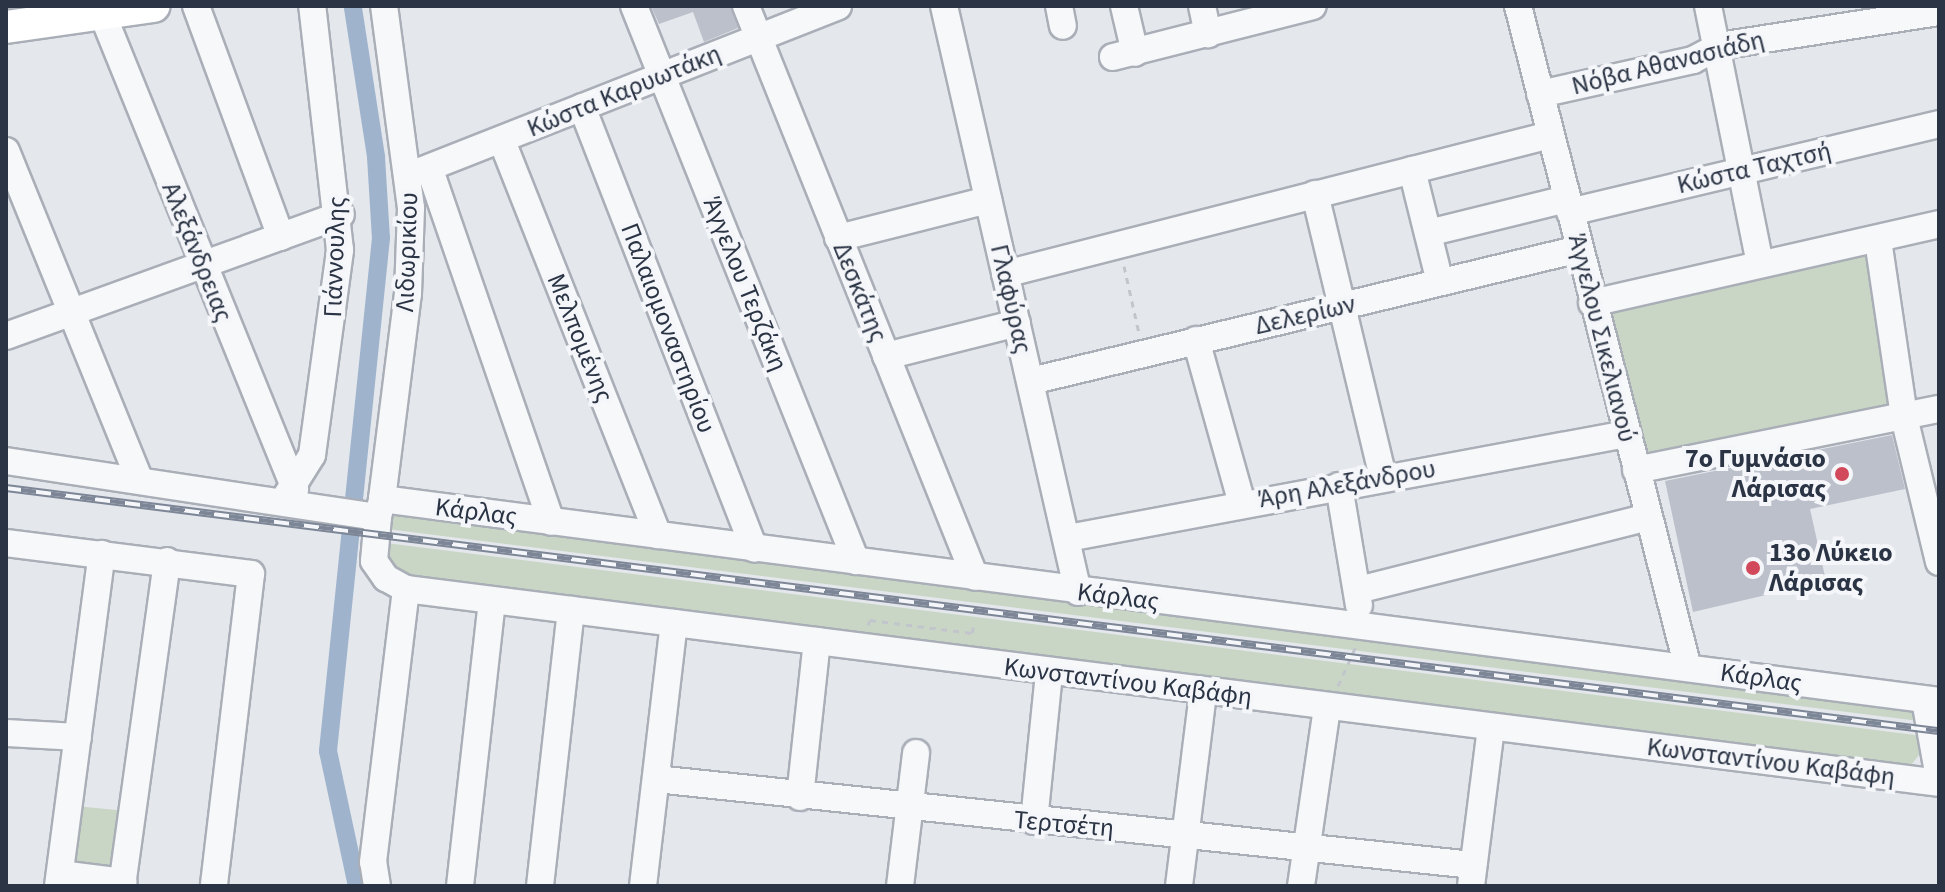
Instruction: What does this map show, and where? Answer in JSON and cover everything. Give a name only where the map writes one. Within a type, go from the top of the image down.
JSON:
[{"type":"main road","points":[[6,27],[96,11],[154,6]]},
{"type":"street","points":[[196,6],[281,237]]},
{"type":"street","name":"Γιάννουλης","points":[[297,498],[315,442],[333,331],[341,215],[312,6]]},
{"type":"street","name":"Λιδωρικίου","points":[[377,510],[408,294],[420,172],[384,6]]},
{"type":"street","name":"Άγγελου Τερζάκη","points":[[634,6],[856,561]]},
{"type":"street","name":"Δεσκάτης","points":[[746,6],[975,577]]},
{"type":"street","name":"Κώστα Καρυωτάκη","points":[[420,172],[838,6]]},
{"type":"street","name":"Γλαφύρας","points":[[944,6],[1078,592]]},
{"type":"street","points":[[1124,6],[1124,55],[1313,6]]},
{"type":"street","points":[[1202,6],[1208,34]]},
{"type":"street","name":"Άγγελου Σικελιανού","points":[[1518,6],[1688,668]]},
{"type":"street","points":[[1708,6],[1719,46],[1760,264]]},
{"type":"street","name":"Αλεξάνδρειας","points":[[96,11],[297,498]]},
{"type":"street","name":"Νόβα Αθανασιάδη","points":[[1540,94],[1693,60],[1719,46],[1939,12]]},
{"type":"street","name":"Παλαιομοναστηρίου","points":[[582,107],[754,549]]},
{"type":"street","name":"Κώστα Ταχτσή","points":[[1428,233],[1742,171],[1939,124]]},
{"type":"street","points":[[1005,274],[1550,135]]},
{"type":"street","name":"Μελπομένης","points":[[502,141],[658,535]]},
{"type":"street","points":[[6,151],[14,192],[70,312],[139,479]]},
{"type":"street","points":[[1412,170],[1440,282]]},
{"type":"street","points":[[420,172],[551,522]]},
{"type":"street","points":[[1315,194],[1383,477]]},
{"type":"street","points":[[838,238],[988,200]]},
{"type":"street","points":[[6,336],[341,215]]},
{"type":"street","points":[[1592,303],[1939,224]]},
{"type":"street","points":[[1878,240],[1904,417],[1939,562]]},
{"type":"street","name":"Δελερίων","points":[[1031,381],[1579,249]]},
{"type":"street","points":[[886,356],[1017,323]]},
{"type":"street","points":[[1196,340],[1242,504]]},
{"type":"street","points":[[1636,470],[1939,409]]},
{"type":"street","name":"Άρη Αλεξάνδρου","points":[[1068,538],[1626,434]]},
{"type":"street","name":"Κάρλας","points":[[6,461],[377,510],[551,522],[658,535],[1078,592],[1932,700]]},
{"type":"street","points":[[1339,486],[1362,627]]},
{"type":"street","points":[[377,510],[374,561],[386,578],[406,589],[373,862],[377,886]]},
{"type":"street","points":[[1358,590],[1648,517]]},
{"type":"street","points":[[6,543],[247,571],[253,579],[214,886]]},
{"type":"street","points":[[102,554],[59,880],[122,884],[167,561]]},
{"type":"street","name":"Κωνσταντίνου Καβάφη","points":[[406,589],[1049,673],[1939,780]]},
{"type":"street","points":[[460,886],[492,601]]},
{"type":"street","points":[[540,886],[571,610]]},
{"type":"street","points":[[643,886],[674,623]]},
{"type":"street","points":[[800,797],[817,641]]},
{"type":"street","points":[[1034,821],[1049,673]]},
{"type":"street","points":[[1179,886],[1203,692]]},
{"type":"street","points":[[1932,700],[1939,780]]},
{"type":"street","points":[[1301,886],[1327,707]]},
{"type":"street","points":[[1472,876],[1491,728]]},
{"type":"street","points":[[6,733],[78,737]]},
{"type":"street","points":[[900,886],[916,753]]},
{"type":"street","name":"Τερτσέτη","points":[[656,779],[909,809],[1308,847],[1472,876]]},
{"type":"path","points":[[1119,243],[1144,354]]},
{"type":"path","points":[[858,646],[870,620],[972,633],[975,621]]},
{"type":"path","points":[[1327,707],[1362,627]]},
{"type":"green space","points":[[1867,250],[1893,407],[1642,456],[1601,308]]},
{"type":"green space","points":[[389,512],[1911,708],[1919,721],[379,528]]},
{"type":"green space","points":[[378,542],[1923,736],[1923,750],[1911,765],[1900,767],[393,574]]},
{"type":"green space","points":[[75,806],[127,811],[118,875],[67,868]]},
{"type":"building","points":[[651,6],[730,6],[738,28],[704,42],[693,12],[659,24]]},
{"type":"building","points":[[1892,435],[1905,489],[1810,509],[1826,581],[1693,612],[1665,481]]},
{"type":"waterway","points":[[353,8],[376,157],[381,238],[328,751],[357,886]]},
{"type":"railway","points":[[6,488],[1939,731]]},
{"type":"place","name":"7ο Γυμνάσιο Λάρισας","points":[[1842,474]]},
{"type":"place","name":"13ο Λύκειο Λάρισας","points":[[1753,568]]}]
